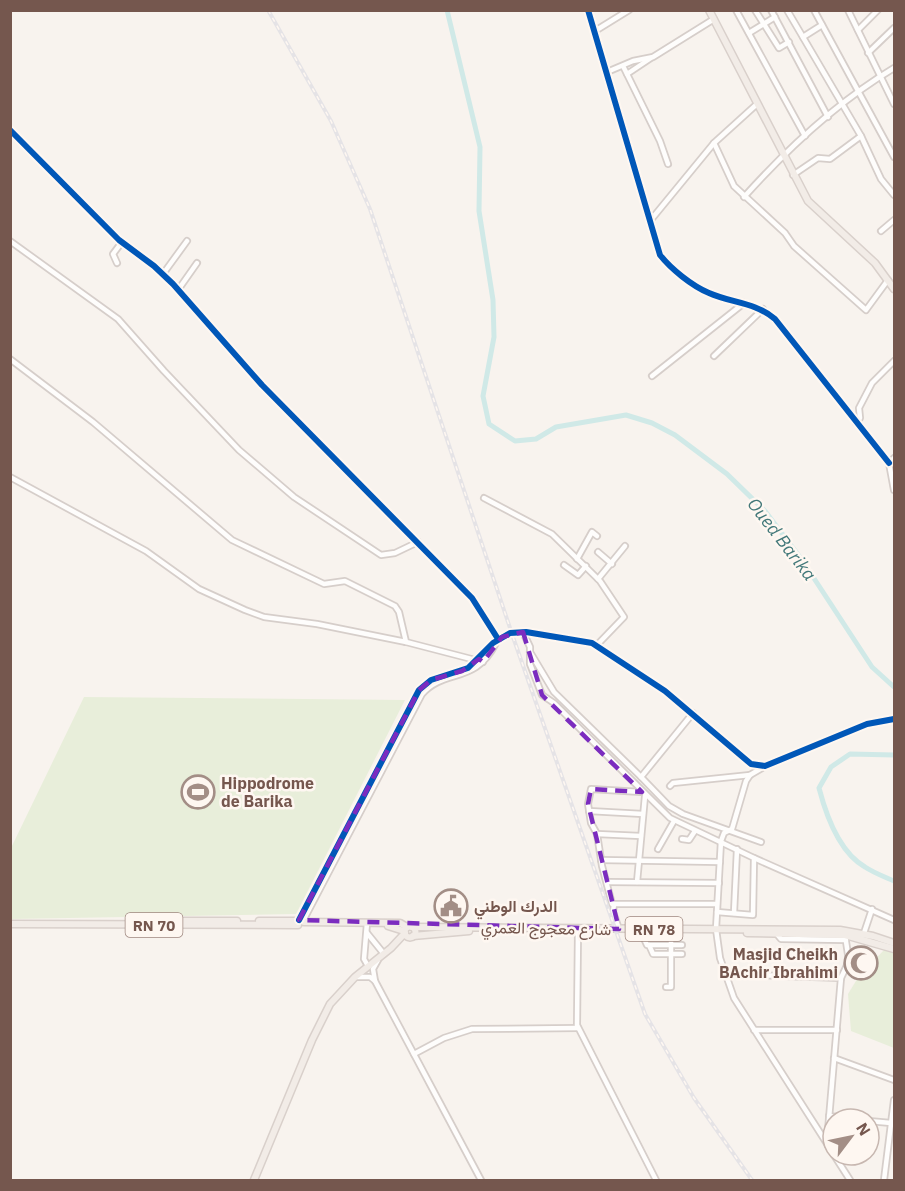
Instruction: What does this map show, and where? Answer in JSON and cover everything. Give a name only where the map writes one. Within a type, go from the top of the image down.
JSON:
[{"type":"main road","points":[[709,10],[793,175],[814,208],[861,249],[894,289]]},
{"type":"main road","name":"RN 70","points":[[12,922],[301,922],[367,927],[385,926]]},
{"type":"main road","name":"RN 70","points":[[367,927],[400,923],[408,932]]},
{"type":"main road","name":"RN 78","points":[[385,926],[408,932]]},
{"type":"main road","name":"شارع معجوج العمري","points":[[408,932],[619,929],[776,933],[846,938],[894,949]]},
{"type":"main road","name":"شارع معجوج العمري","points":[[408,932],[642,934],[832,930],[864,933],[894,943]]},
{"type":"main road","points":[[254,1180],[330,1004],[355,977],[408,932]]},
{"type":"street","points":[[588,10],[660,255],[667,264],[708,293],[762,309],[786,332],[855,423],[889,463],[894,490]]},
{"type":"street","points":[[595,31],[629,10]]},
{"type":"street","points":[[736,10],[805,136]]},
{"type":"street","points":[[756,10],[779,48],[789,42]]},
{"type":"street","points":[[771,10],[828,117]]},
{"type":"street","points":[[787,10],[841,106],[861,136],[881,179],[894,195]]},
{"type":"street","points":[[814,10],[894,157]]},
{"type":"street","points":[[848,10],[894,104]]},
{"type":"street","points":[[858,30],[878,10]]},
{"type":"street","points":[[748,33],[775,17]]},
{"type":"street","points":[[627,74],[714,19]]},
{"type":"street","points":[[803,38],[822,25]]},
{"type":"street","points":[[868,53],[894,28]]},
{"type":"street","points":[[607,72],[633,61],[653,57]]},
{"type":"street","points":[[633,61],[636,68]]},
{"type":"street","points":[[623,66],[660,141],[668,164]]},
{"type":"street","points":[[744,198],[783,154],[858,91],[894,68]]},
{"type":"street","points":[[650,221],[714,143],[757,104]]},
{"type":"street","points":[[10,130],[122,242],[163,274],[262,385],[472,598],[497,640]]},
{"type":"street","points":[[793,175],[818,158],[830,159],[861,136]]},
{"type":"street","points":[[714,143],[734,186],[744,198],[785,232],[794,246],[866,310],[888,280]]},
{"type":"street","points":[[881,231],[894,219]]},
{"type":"street","points":[[10,241],[118,319],[164,372],[240,450],[294,497],[381,555],[395,553],[418,542]]},
{"type":"street","points":[[163,274],[187,241]]},
{"type":"street","points":[[117,263],[113,254],[122,242]]},
{"type":"street","points":[[178,290],[197,263]]},
{"type":"street","points":[[652,376],[744,303]]},
{"type":"street","points":[[714,356],[762,309]]},
{"type":"street","points":[[10,359],[93,422],[232,540],[324,584],[334,585],[345,581],[395,606],[406,642]]},
{"type":"street","points":[[855,423],[860,418],[860,408],[872,383],[894,361]]},
{"type":"street","points":[[889,463],[894,458]]},
{"type":"street","points":[[10,477],[146,551],[199,589],[246,610],[264,617],[317,624],[406,642],[481,661]]},
{"type":"street","points":[[484,498],[552,534],[598,579],[624,617],[597,645]]},
{"type":"street","points":[[578,558],[592,532],[597,536]]},
{"type":"street","points":[[598,579],[625,546]]},
{"type":"street","points":[[598,552],[612,564]]},
{"type":"street","points":[[564,565],[578,575],[586,566]]},
{"type":"street","points":[[523,632],[530,651],[554,692],[669,806],[726,833],[761,842]]},
{"type":"street","points":[[301,922],[419,690],[431,680],[462,672],[481,661],[497,640],[510,633],[523,632],[558,636],[597,645],[630,666],[693,713],[751,764],[765,766]]},
{"type":"street","points":[[530,651],[530,664],[542,695],[554,703],[643,794],[674,821],[894,920]]},
{"type":"street","points":[[641,777],[693,713]]},
{"type":"street","points":[[670,786],[673,783],[750,775],[765,766],[867,724],[894,719]]},
{"type":"street","points":[[750,775],[732,829],[721,841],[717,931],[726,974],[734,998],[821,1134]]},
{"type":"street","points":[[619,929],[613,912],[614,904],[601,860],[597,834],[591,823],[589,811],[591,789],[643,794]]},
{"type":"street","points":[[637,882],[643,794]]},
{"type":"street","points":[[589,811],[643,814]]},
{"type":"street","points":[[658,849],[674,821]]},
{"type":"street","points":[[682,839],[689,840],[695,831]]},
{"type":"street","points":[[597,834],[641,836]]},
{"type":"street","points":[[734,913],[737,849]]},
{"type":"street","points":[[717,912],[753,915],[754,858]]},
{"type":"street","points":[[601,860],[720,862]]},
{"type":"street","points":[[608,882],[719,883]]},
{"type":"street","points":[[614,904],[717,904]]},
{"type":"street","points":[[864,933],[872,909]]},
{"type":"street","points":[[367,927],[382,956],[374,969],[375,981]]},
{"type":"street","points":[[367,927],[364,959],[368,966]]},
{"type":"street","points":[[578,932],[576,995],[578,1028],[656,1180]]},
{"type":"street","points":[[642,934],[653,954],[682,954]]},
{"type":"street","points":[[642,934],[671,936],[671,987],[666,987]]},
{"type":"street","points":[[830,1107],[842,978],[849,961],[846,938]]},
{"type":"street","points":[[649,945],[682,945]]},
{"type":"street","points":[[726,974],[842,978]]},
{"type":"street","points":[[355,977],[370,977],[375,981],[481,1180]]},
{"type":"street","points":[[414,1054],[444,1038],[472,1029],[578,1028]]},
{"type":"street","points":[[754,1030],[837,1030]]},
{"type":"street","points":[[834,1058],[894,1080]]},
{"type":"street","points":[[884,1180],[894,1100]]},
{"type":"street","points":[[881,1122],[891,1123]]},
{"type":"street","points":[[842,1167],[850,1180]]},
{"type":"highlighted area","points":[[523,632],[542,695],[642,792],[591,789],[588,804],[619,929],[299,920],[419,690],[431,680],[462,671],[479,659],[483,662],[502,637]]},
{"type":"green space","name":"Hippodrome de Barika","points":[[84,697],[405,700],[296,914],[11,919],[11,848]]},
{"type":"green space","points":[[885,949],[894,953],[894,1048],[851,1031],[848,994],[859,976]]},
{"type":"waterway","name":"Oued Barika","points":[[447,10],[480,147],[479,211],[493,300],[494,337],[483,396],[489,424],[515,441],[536,439],[556,427],[626,415],[652,423],[675,435],[727,474],[765,511],[802,560],[872,667],[894,687]]},
{"type":"waterway","name":"Oued Barika","points":[[894,755],[850,754],[831,767],[819,788],[825,810],[841,843],[848,852],[865,867],[894,881]]},
{"type":"railway","points":[[268,10],[331,121],[370,209],[513,637],[645,1014],[694,1098],[752,1180]]},
{"type":"cycle path","points":[[588,10],[660,255],[682,277],[702,290],[759,309],[775,319],[889,463]]},
{"type":"cycle path","points":[[10,130],[119,240],[154,266],[173,284],[262,385],[472,598],[498,639]]},
{"type":"cycle path","points":[[299,920],[419,690],[431,680],[468,668],[493,643],[510,633],[526,632],[592,643],[665,691],[751,764],[765,766],[867,724],[894,719]]},
{"type":"place","name":"Hippodrome de Barika","points":[[198,792]]},
{"type":"place","name":"الدرك الوطني","points":[[451,906]]},
{"type":"place","name":"Masjid Cheikh BAchir Ibrahimi","points":[[861,963]]}]
